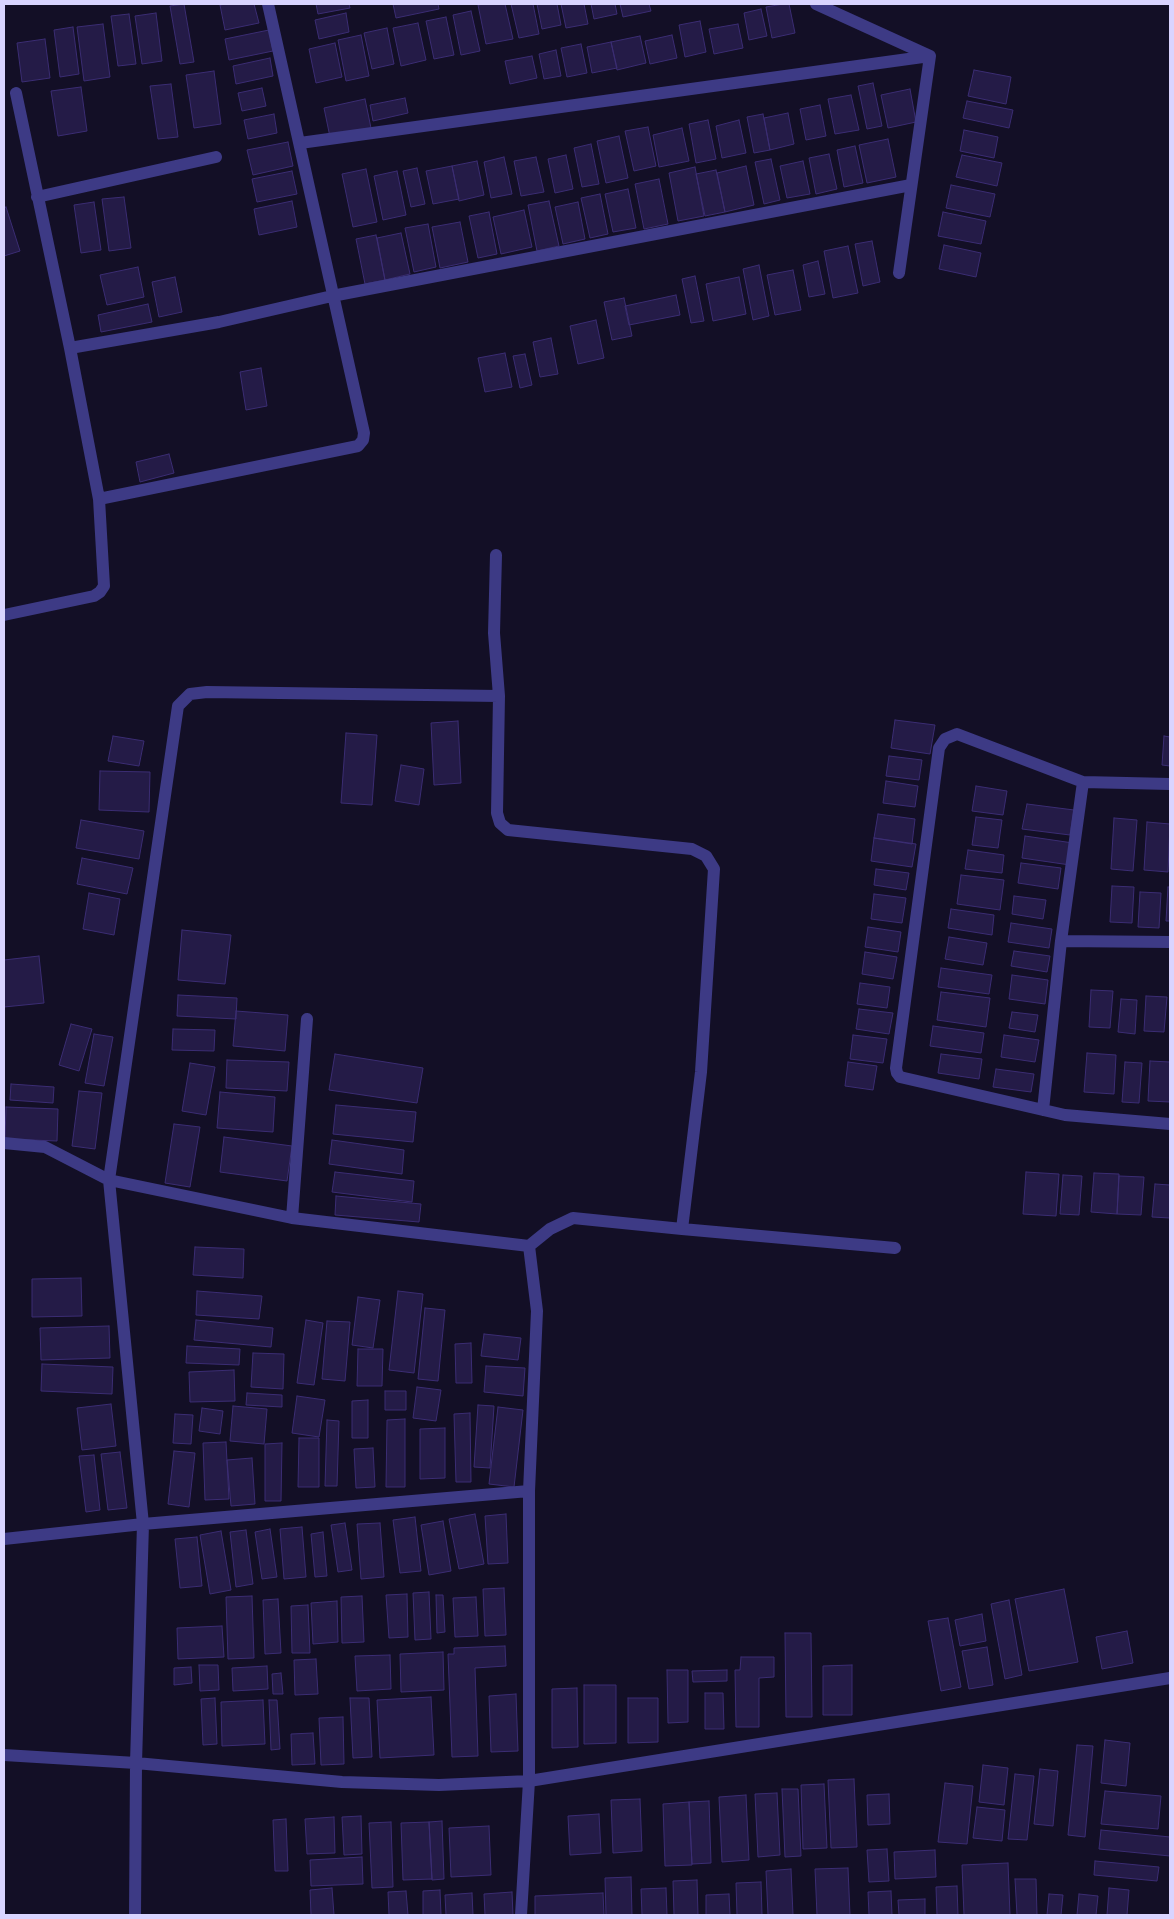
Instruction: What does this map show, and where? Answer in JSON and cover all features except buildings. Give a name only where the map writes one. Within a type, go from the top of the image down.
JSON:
[{"type":"street","points":[[99,499],[358,446],[363,440],[364,432],[268,4]]},
{"type":"street","points":[[816,4],[930,56]]},
{"type":"street","points":[[300,143],[930,56]]},
{"type":"street","points":[[899,273],[930,56]]},
{"type":"street","points":[[4,615],[94,596],[104,586],[99,499],[70,348],[16,93]]},
{"type":"street","points":[[37,197],[216,157]]},
{"type":"street","points":[[70,348],[219,322],[332,296],[911,185]]},
{"type":"street","points":[[496,555],[494,633],[499,696],[497,813],[500,822],[508,830],[692,849],[706,856],[714,869],[701,1072],[682,1229]]},
{"type":"street","points":[[135,1915],[136,1763],[142,1524],[109,1180],[178,706],[190,694],[207,692],[499,696]]},
{"type":"street","points":[[1170,784],[1083,782],[957,734],[945,739],[939,748],[896,1068],[900,1077],[1065,1115],[1170,1124]]},
{"type":"street","points":[[1044,1110],[1061,941],[1083,782]]},
{"type":"street","points":[[1061,941],[1170,942]]},
{"type":"street","points":[[292,1218],[307,1019]]},
{"type":"street","points":[[4,1143],[44,1147],[109,1180],[292,1218],[529,1246],[550,1229],[573,1218],[895,1248]]},
{"type":"street","points":[[521,1915],[528,1781],[529,1491],[537,1311],[529,1246]]},
{"type":"street","points":[[4,1539],[142,1524],[529,1491]]},
{"type":"street","points":[[4,1755],[136,1763],[342,1782],[439,1785],[528,1781],[1170,1678]]}]
